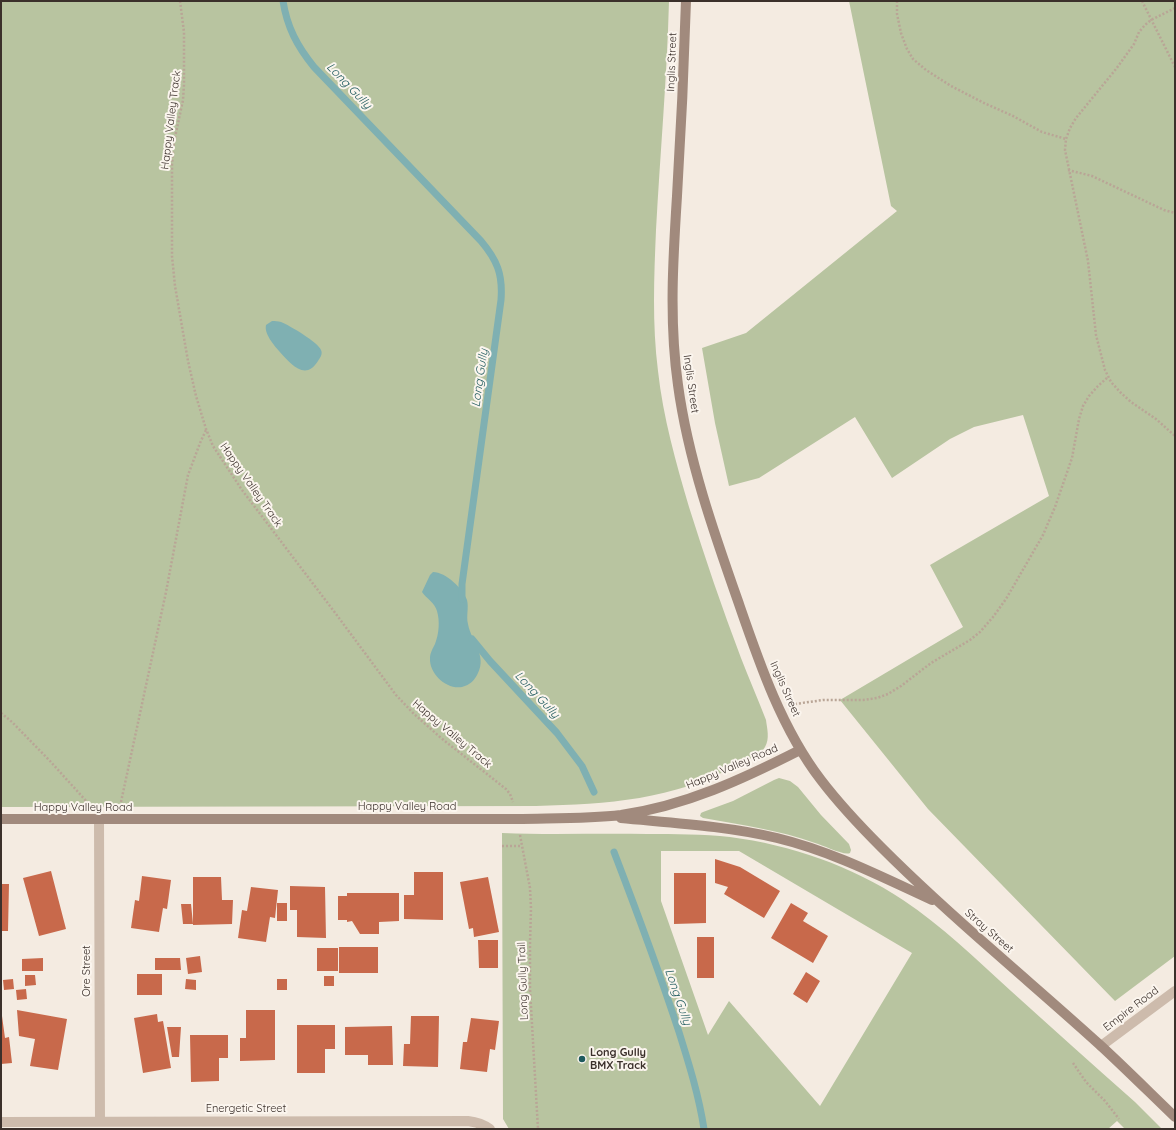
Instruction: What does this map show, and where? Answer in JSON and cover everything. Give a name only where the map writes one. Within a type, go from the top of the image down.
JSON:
[{"type":"main road","name":"Inglis Street","points":[[686,1],[684,78],[673,260],[673,336],[678,385],[685,426],[710,516],[742,612],[759,660],[779,707],[800,750]]},
{"type":"main road","name":"Happy Valley Road","points":[[1,819],[517,819],[620,815],[666,806],[701,795],[737,781],[800,750]]},
{"type":"main road","name":"Stray Street","points":[[800,750],[840,804],[900,867],[1101,1046],[1175,1117]]},
{"type":"main road","points":[[601,816],[712,828],[777,838],[839,859],[940,904]]},
{"type":"street","name":"Ore Street","points":[[99,820],[100,1121]]},
{"type":"street","name":"Empire Road","points":[[1101,1046],[1175,991]]},
{"type":"street","name":"Energetic Street","points":[[1,1122],[100,1121],[264,1125],[468,1121],[477,1122],[490,1129]]},
{"type":"path","name":"Happy Valley Track","points":[[180,1],[184,38],[184,85],[173,149],[172,256],[175,286],[188,361],[196,396],[206,429],[214,446],[242,490],[396,695],[414,714],[436,733],[506,789],[513,801],[517,819]]},
{"type":"path","points":[[897,1],[897,14],[901,33],[907,49],[913,59],[926,70],[951,86],[1042,132],[1066,139]]},
{"type":"path","points":[[1142,1],[1175,67]]},
{"type":"path","points":[[1175,8],[1151,20],[1139,32],[1134,44],[1076,118],[1066,139],[1065,150],[1088,261],[1096,335],[1105,370],[1111,382],[1120,392],[1131,402],[1156,419],[1175,436]]},
{"type":"path","points":[[1068,170],[1092,176],[1164,210],[1175,213]]},
{"type":"path","points":[[779,707],[823,700],[863,700],[878,698],[901,686],[931,663],[970,640],[980,632],[994,617],[1006,599],[1043,535],[1055,507],[1072,458],[1079,419],[1083,406],[1089,396],[1108,376]]},
{"type":"path","points":[[118,820],[166,592],[188,475],[206,429]]},
{"type":"path","points":[[1,713],[12,722],[81,795],[99,820]]},
{"type":"path","name":"Long Gully Trail","points":[[520,834],[531,902],[530,989],[538,1129]]},
{"type":"path","points":[[502,846],[522,846]]},
{"type":"path","points":[[1073,1063],[1086,1082],[1105,1101],[1119,1119]]},
{"type":"green space","points":[[1,1],[669,1],[654,300],[656,353],[660,388],[675,457],[707,564],[744,666],[766,720],[768,734],[767,744],[763,750],[752,758],[713,777],[689,786],[640,798],[589,804],[536,806],[1,807]]},
{"type":"green space","points":[[849,1],[1175,1],[1175,956],[1115,1001],[928,809],[840,700],[963,627],[930,565],[1049,496],[1023,415],[974,427],[950,439],[892,478],[855,417],[759,478],[729,486],[715,423],[702,348],[746,333],[897,211],[891,206]]},
{"type":"green space","points":[[779,778],[790,781],[798,787],[821,815],[849,844],[851,850],[850,853],[847,854],[838,852],[801,838],[760,828],[703,818],[700,816],[703,812],[733,801]]},
{"type":"green space","points":[[502,833],[678,834],[730,837],[776,845],[798,851],[842,867],[903,900],[958,943],[1135,1102],[1162,1129],[1125,1129],[1117,1121],[1108,1129],[509,1129],[503,1119]],"holes":[[[661,851],[739,851],[912,953],[820,1106],[729,1001],[708,1035],[661,901]]]},
{"type":"water","points":[[272,321],[281,322],[310,339],[319,347],[322,351],[319,360],[313,367],[308,370],[298,368],[288,361],[279,351],[266,332],[266,325]]},
{"type":"water","points":[[433,572],[443,575],[458,586],[467,600],[468,624],[478,648],[481,660],[478,673],[475,678],[470,684],[462,687],[451,686],[440,680],[432,670],[430,664],[430,654],[436,640],[439,619],[434,606],[422,592]]},
{"type":"building","points":[[715,859],[740,867],[780,891],[764,918],[724,894],[728,887],[715,883]]},
{"type":"building","points":[[51,871],[66,929],[39,936],[23,878]]},
{"type":"building","points":[[414,872],[443,872],[443,920],[404,919],[404,895],[414,895]]},
{"type":"building","points":[[674,873],[706,873],[706,923],[674,924]]},
{"type":"building","points":[[142,876],[171,880],[167,909],[163,908],[159,932],[131,928],[135,900],[139,901]]},
{"type":"building","points":[[193,877],[221,877],[222,900],[233,900],[232,924],[193,925]]},
{"type":"building","points":[[488,877],[499,932],[474,937],[473,928],[469,929],[460,882]]},
{"type":"building","points":[[1,884],[9,884],[8,931],[1,931]]},
{"type":"building","points":[[290,886],[325,887],[326,938],[297,937],[297,910],[290,910]]},
{"type":"building","points":[[251,887],[278,890],[275,918],[270,917],[266,942],[238,938],[242,910],[247,911]]},
{"type":"building","points":[[347,893],[399,893],[399,921],[379,922],[379,934],[360,934],[352,921],[347,922],[347,920],[338,920],[338,896],[347,896]]},
{"type":"building","points":[[277,903],[287,903],[287,921],[277,921]]},
{"type":"building","points":[[791,903],[808,913],[803,921],[828,936],[813,963],[771,938]]},
{"type":"building","points":[[181,904],[191,904],[193,924],[183,924]]},
{"type":"building","points":[[697,937],[714,937],[714,978],[697,978]]},
{"type":"building","points":[[478,940],[498,940],[498,968],[479,968]]},
{"type":"building","points":[[339,947],[378,947],[378,973],[339,973]]},
{"type":"building","points":[[317,948],[338,948],[338,971],[317,971]]},
{"type":"building","points":[[200,956],[202,972],[188,974],[186,958]]},
{"type":"building","points":[[43,958],[43,971],[22,971],[22,959]]},
{"type":"building","points":[[155,958],[180,958],[181,970],[155,970]]},
{"type":"building","points":[[806,972],[820,981],[807,1003],[793,994]]},
{"type":"building","points":[[137,974],[162,974],[162,995],[137,995]]},
{"type":"building","points":[[25,975],[35,975],[36,985],[25,986]]},
{"type":"building","points":[[324,976],[334,976],[334,986],[324,986]]},
{"type":"building","points":[[13,979],[14,989],[4,990],[3,980]]},
{"type":"building","points":[[186,979],[196,980],[196,990],[185,989]]},
{"type":"building","points":[[277,979],[287,979],[287,990],[277,990]]},
{"type":"building","points":[[26,989],[27,999],[17,1000],[16,990]]},
{"type":"building","points":[[17,1010],[67,1019],[58,1070],[30,1066],[35,1039],[19,1036]]},
{"type":"building","points":[[246,1010],[275,1010],[275,1060],[240,1061],[240,1038],[246,1038]]},
{"type":"building","points":[[157,1014],[158,1022],[163,1021],[171,1068],[143,1073],[134,1018]]},
{"type":"building","points":[[1,1016],[5,1038],[9,1037],[12,1063],[1,1064]]},
{"type":"building","points":[[411,1016],[439,1016],[438,1067],[403,1066],[404,1044],[410,1044]]},
{"type":"building","points":[[471,1018],[499,1021],[495,1050],[490,1049],[487,1072],[460,1069],[463,1042],[467,1042]]},
{"type":"building","points":[[297,1025],[335,1025],[335,1049],[325,1049],[325,1073],[297,1073]]},
{"type":"building","points":[[392,1026],[393,1065],[368,1065],[368,1055],[345,1055],[345,1027]]},
{"type":"building","points":[[167,1027],[181,1027],[179,1057],[172,1057]]},
{"type":"building","points":[[190,1035],[228,1035],[228,1058],[219,1058],[219,1081],[191,1082]]},
{"type":"waterway","name":"Long Gully","points":[[283,1],[290,28],[298,44],[314,67],[481,241],[498,268],[501,282],[501,300],[462,584],[462,599]]},
{"type":"waterway","name":"Long Gully","points":[[472,639],[490,661],[557,733],[582,766],[594,792]]},
{"type":"waterway","name":"Long Gully","points":[[614,852],[648,942],[679,1032],[697,1092],[704,1129]]},
{"type":"place","name":"Long Gully BMX Track","points":[[582,1059]]}]
